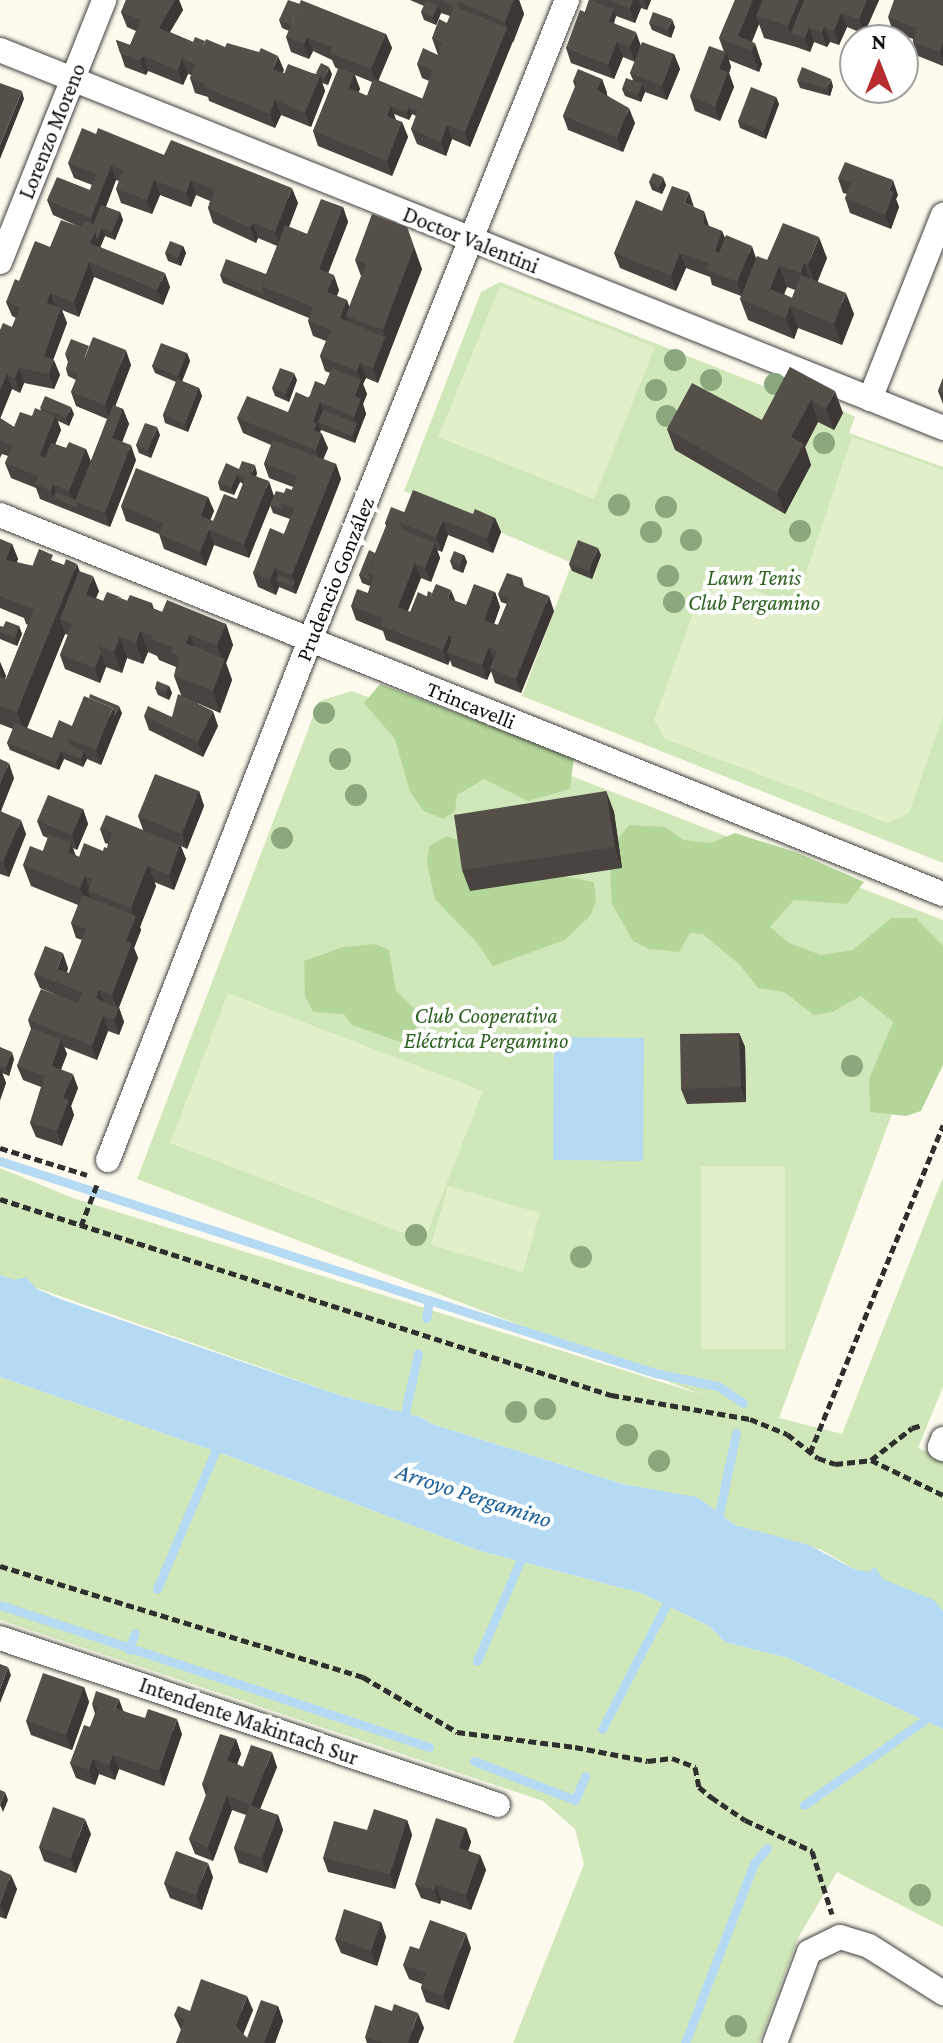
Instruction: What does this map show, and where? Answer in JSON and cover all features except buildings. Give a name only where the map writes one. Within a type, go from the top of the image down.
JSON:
[{"type":"street","name":"Lorenzo Moreno","points":[[0,262],[104,0]]},
{"type":"street","name":"Prudencio González","points":[[102,1173],[310,640],[567,0]]},
{"type":"street","name":"Doctor Valentini","points":[[0,50],[943,428]]},
{"type":"street","points":[[870,399],[943,215]]},
{"type":"street","name":"Trincavelli","points":[[0,515],[943,894]]},
{"type":"street","name":"Intendente Makintach Sur","points":[[0,1638],[498,1805]]},
{"type":"street","points":[[775,2043],[809,1952],[840,1937],[869,1946],[943,1993]]},
{"type":"path","points":[[810,1453],[943,1125]]},
{"type":"path","points":[[0,1148],[102,1173],[81,1226]]},
{"type":"path","points":[[0,1199],[611,1395],[750,1419],[787,1434],[810,1453],[835,1464],[871,1460],[912,1428],[940,1439]]},
{"type":"path","points":[[871,1460],[943,1495]]},
{"type":"path","points":[[0,1566],[363,1677],[457,1732],[575,1747],[648,1761],[672,1758],[695,1767],[699,1787],[711,1797],[745,1820],[812,1851],[840,1937]]},
{"type":"green space","name":"Lawn Tenis Club Pergamino","points":[[500,282],[789,396],[795,385],[855,417],[849,433],[943,467],[943,863],[522,696],[572,563],[404,491],[481,292]]},
{"type":"green space","points":[[500,286],[655,347],[594,499],[438,437]]},
{"type":"green space","points":[[852,437],[943,470],[943,716],[909,813],[888,823],[665,739],[654,720],[704,584],[720,578],[795,605]]},
{"type":"green space","points":[[380,684],[574,757],[570,789],[528,801],[484,779],[457,795],[455,811],[443,819],[424,811],[410,792],[395,739],[364,703]]},
{"type":"green space","name":"Club Cooperativa Eléctrica Pergamino","points":[[352,691],[943,920],[943,977],[779,1418],[842,1434],[943,1177],[943,1387],[918,1448],[943,1459],[943,1611],[933,1600],[854,1569],[822,1550],[735,1525],[696,1497],[623,1484],[432,1424],[420,1417],[342,1396],[0,1275],[0,1168],[73,1198],[703,1395],[137,1179],[319,701]]},
{"type":"green space","points":[[629,825],[665,827],[684,840],[711,843],[735,833],[798,853],[864,882],[847,904],[794,900],[770,927],[789,943],[821,955],[853,950],[891,918],[916,918],[943,946],[943,1065],[921,1111],[906,1116],[870,1112],[869,1079],[893,1022],[861,996],[832,1012],[814,1015],[784,992],[758,988],[740,965],[703,934],[690,933],[679,952],[649,949],[633,941],[612,904],[609,850]]},
{"type":"green space","points":[[447,836],[546,873],[594,882],[596,902],[590,916],[565,940],[493,966],[478,944],[435,899],[427,863],[429,846]]},
{"type":"green space","points":[[375,944],[389,950],[396,991],[416,1010],[420,1021],[406,1044],[352,1025],[344,1014],[313,1012],[305,996],[304,961],[343,947]]},
{"type":"green space","points":[[228,993],[483,1091],[424,1241],[170,1143]]},
{"type":"green space","points":[[701,1166],[785,1166],[785,1349],[701,1349]]},
{"type":"green space","points":[[448,1186],[540,1213],[523,1272],[431,1245]]},
{"type":"green space","points":[[0,1377],[229,1456],[477,1550],[641,1593],[709,1626],[725,1642],[788,1658],[943,1729],[943,1927],[837,1872],[798,1938],[759,2043],[513,2043],[584,1864],[575,1829],[543,1801],[0,1620]]},
{"type":"water","points":[[554,1037],[644,1038],[643,1161],[553,1160]]},
{"type":"water","name":"Arroyo Pergamino","points":[[0,1275],[15,1280],[26,1277],[37,1289],[63,1300],[342,1396],[420,1417],[432,1424],[623,1484],[697,1497],[735,1525],[809,1545],[854,1569],[868,1572],[875,1567],[883,1579],[934,1600],[943,1611],[943,1729],[788,1658],[725,1642],[709,1626],[641,1593],[477,1550],[229,1456],[0,1377]]},
{"type":"waterway","points":[[0,1161],[429,1300],[426,1318]]},
{"type":"waterway","points":[[429,1300],[655,1373],[718,1386],[743,1403]]},
{"type":"waterway","points":[[405,1413],[418,1353]]},
{"type":"waterway","points":[[719,1514],[736,1433]]},
{"type":"waterway","points":[[157,1589],[215,1452]]},
{"type":"waterway","points":[[477,1661],[520,1561]]},
{"type":"waterway","points":[[0,1605],[429,1747]]},
{"type":"waterway","points":[[602,1729],[666,1605]]},
{"type":"waterway","points":[[129,1650],[135,1633]]},
{"type":"waterway","points":[[804,1805],[923,1721]]},
{"type":"waterway","points":[[474,1761],[575,1800],[585,1776]]},
{"type":"waterway","points":[[685,2043],[754,1863],[767,1848]]}]
